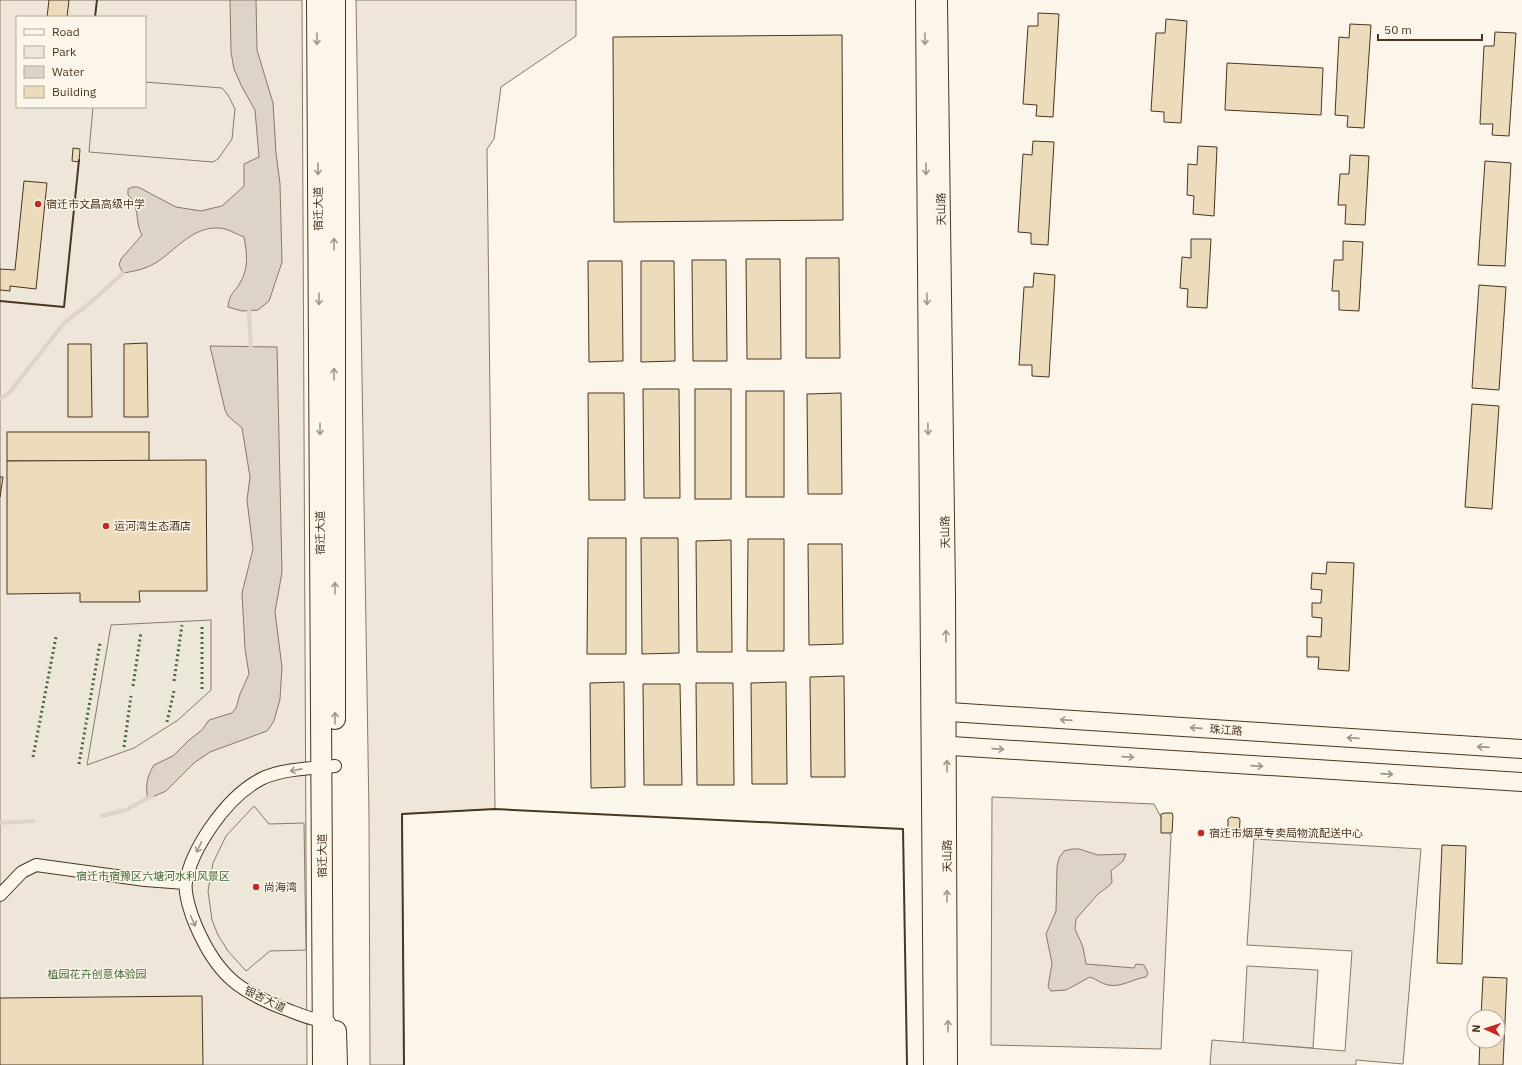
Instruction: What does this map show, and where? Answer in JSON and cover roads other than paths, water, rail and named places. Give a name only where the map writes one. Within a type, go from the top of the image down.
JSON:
[{"type":"main road","name":"宿迁大道","points":[[317,0],[328,766],[329,1022],[323,1065]]},
{"type":"main road","name":"宿迁大道","points":[[328,766],[335,0]]},
{"type":"main road","name":"宿迁大道","points":[[329,1022],[337,1065]]},
{"type":"street","name":"天山路","points":[[925,0],[939,711]]},
{"type":"street","name":"天山路","points":[[934,1065],[939,745],[938,0]]},
{"type":"street","name":"珠江路","points":[[939,711],[1522,749]]},
{"type":"street","name":"天山路","points":[[939,745],[948,1065]]},
{"type":"street","points":[[939,745],[1522,782]]},
{"type":"street","name":"银杏大道","points":[[328,766],[298,769],[262,778],[242,792],[222,812],[204,838],[194,858],[186,883],[190,914],[205,947],[222,971],[246,992],[265,1001],[329,1022]]},
{"type":"street","points":[[0,894],[22,872],[36,865],[145,880],[186,883]]},
{"type":"water","points":[[230,0],[256,0],[257,50],[273,103],[276,153],[280,184],[282,262],[269,301],[258,310],[242,311],[228,307],[231,296],[240,283],[245,272],[246,249],[244,237],[228,230],[221,228],[209,229],[194,234],[156,263],[143,269],[123,273],[119,265],[121,259],[142,235],[138,224],[135,205],[128,195],[128,189],[138,187],[176,207],[201,211],[222,206],[244,186],[244,164],[259,157],[255,110],[234,69],[231,52]]},
{"type":"water","points":[[210,346],[277,347],[282,572],[275,612],[282,667],[280,699],[274,721],[267,731],[210,752],[194,763],[166,791],[148,799],[147,781],[154,765],[173,756],[189,740],[202,730],[209,720],[232,713],[236,708],[240,694],[249,674],[245,649],[242,593],[253,549],[247,500],[250,477],[242,428],[228,416],[225,410]]},
{"type":"water","points":[[1079,849],[1098,855],[1126,854],[1123,861],[1111,871],[1112,882],[1110,885],[1098,894],[1076,919],[1075,929],[1083,947],[1086,964],[1134,968],[1136,964],[1144,965],[1148,973],[1146,977],[1113,986],[1090,977],[1066,990],[1051,991],[1048,987],[1052,963],[1046,934],[1056,911],[1057,867],[1059,858],[1064,851]]},
{"type":"waterway","points":[[0,399],[10,392],[64,323],[90,303],[123,273]]},
{"type":"waterway","points":[[249,310],[251,352]]},
{"type":"waterway","points":[[102,816],[126,810],[152,796]]},
{"type":"waterway","points":[[0,823],[34,821]]},
{"type":"place","name":"宿迁市文昌高级中学","points":[[38,204]]},
{"type":"place","name":"运河湾生态酒店","points":[[106,526]]},
{"type":"place","name":"宿迁市烟草专卖局物流配送中心","points":[[1201,833]]},
{"type":"place","name":"尚海湾","points":[[256,887]]},
{"type":"park label","name":"宿迁市宿豫区六塘河水利风景区","points":[[153,876]]},
{"type":"park label","name":"植园花卉创意体验园","points":[[97,974]]}]
